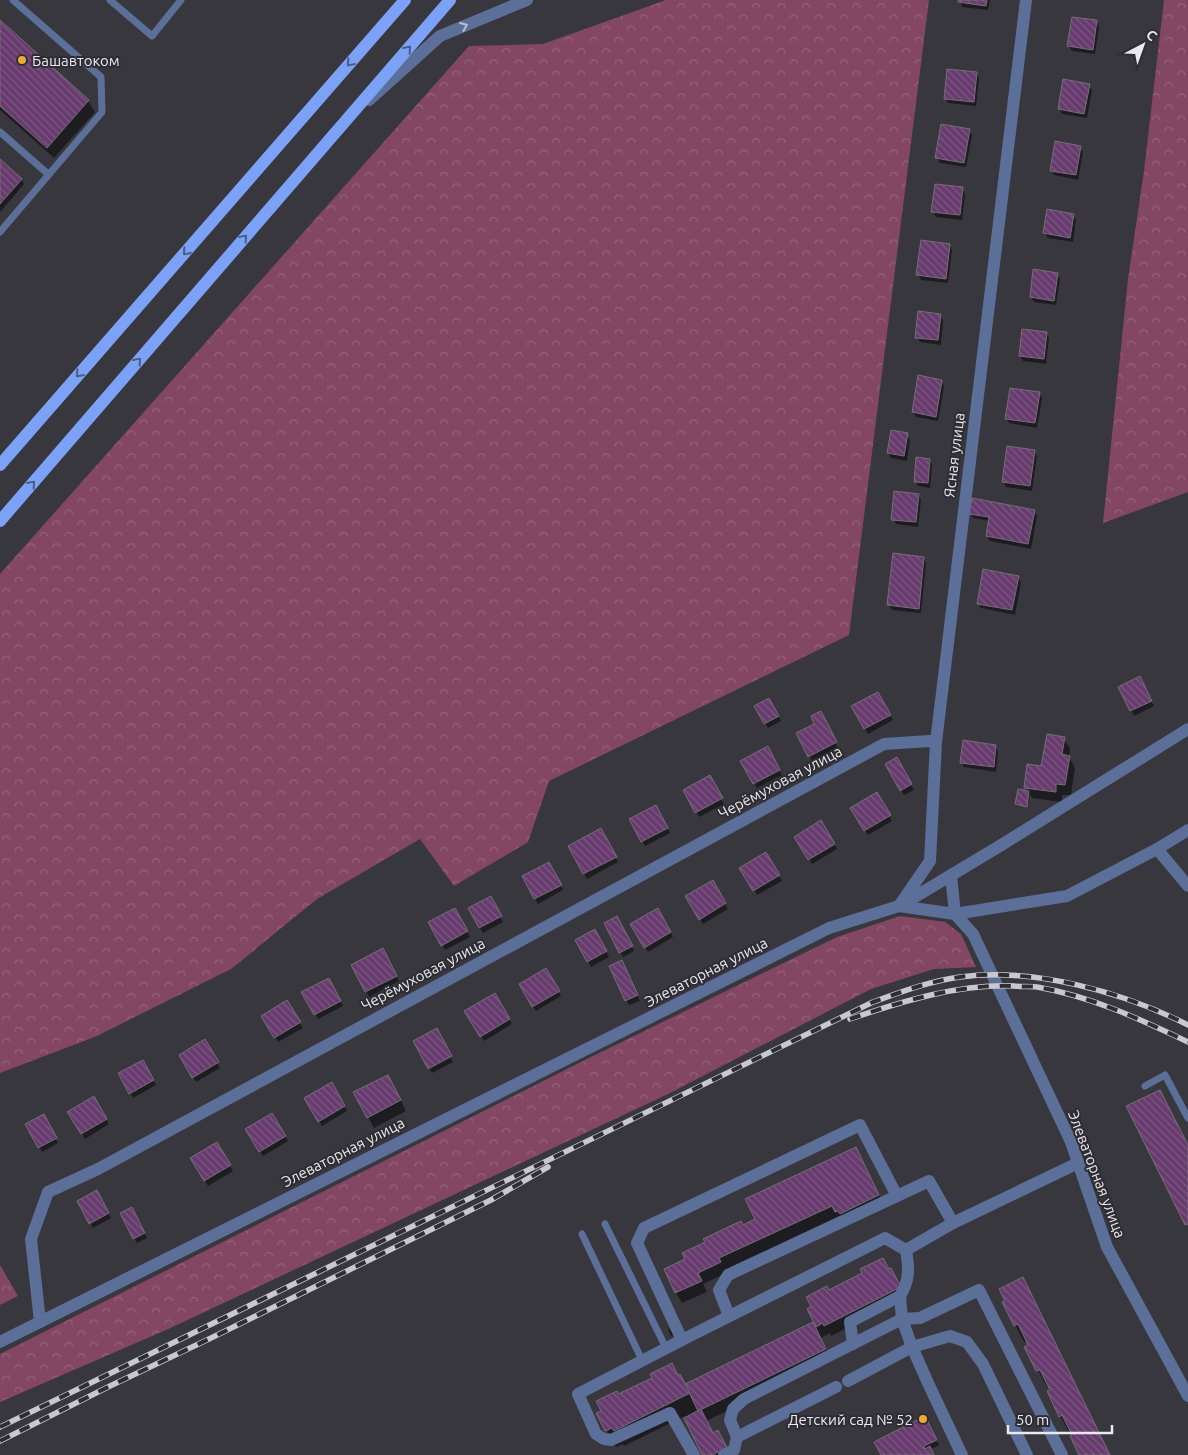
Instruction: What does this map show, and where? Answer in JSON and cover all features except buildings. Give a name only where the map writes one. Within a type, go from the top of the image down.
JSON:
[{"type":"main road","points":[[0,465],[405,0]]},
{"type":"main road","points":[[0,520],[450,0]]},
{"type":"street","points":[[345,122],[440,36],[527,0]]},
{"type":"street","name":"Ясная улица","points":[[899,906],[930,860],[936,742],[1026,0]]},
{"type":"street","points":[[899,906],[1188,729]]},
{"type":"street","name":"Черёмуховая улица","points":[[40,1322],[31,1239],[48,1192],[116,1159],[884,744],[936,742]]},
{"type":"street","points":[[951,875],[955,914],[1067,896],[1157,849],[1188,830]]},
{"type":"street","points":[[1157,849],[1188,886]]},
{"type":"street","name":"Элеваторная улица","points":[[0,1342],[829,928],[899,906],[955,914],[973,934],[1067,1134],[1107,1247],[1188,1396]]},
{"type":"street","points":[[682,1340],[637,1243],[644,1228],[860,1124],[897,1196]]},
{"type":"street","points":[[906,1250],[953,1223],[1078,1163]]},
{"type":"street","points":[[729,1316],[719,1290],[728,1275],[929,1181],[953,1223]]},
{"type":"street","points":[[694,1455],[670,1413],[611,1440],[604,1439],[596,1434],[578,1394],[885,1238],[906,1250]]},
{"type":"street","points":[[853,1344],[850,1322],[900,1296],[906,1286],[909,1267],[906,1250]]},
{"type":"street","points":[[724,1455],[734,1450],[737,1437],[730,1420],[733,1409],[744,1398],[902,1319],[920,1318],[978,1290],[1062,1455]]},
{"type":"street","points":[[900,1296],[902,1319],[912,1347],[962,1455]]},
{"type":"street","points":[[848,1381],[912,1347],[950,1336],[967,1342],[983,1364],[1028,1455]]},
{"type":"street","points":[[737,1437],[836,1387]]},
{"type":"lane","points":[[0,232],[102,112],[101,78],[13,0]]},
{"type":"lane","points":[[110,0],[152,36],[181,0]]},
{"type":"lane","points":[[0,132],[48,174]]},
{"type":"lane","points":[[1145,1086],[1165,1075],[1188,1118]]},
{"type":"lane","points":[[605,1224],[666,1348]]},
{"type":"lane","points":[[582,1234],[642,1360]]},
{"type":"green space","points":[[666,0],[929,0],[849,635],[549,781],[528,842],[454,886],[420,839],[317,899],[231,969],[97,1036],[0,1073],[0,574],[469,46],[543,44]]},
{"type":"green space","points":[[1164,0],[1188,0],[1188,492],[1103,523],[1128,279],[1144,171]]},
{"type":"green space","points":[[900,916],[945,922],[961,934],[976,967],[934,969],[871,989],[668,1094],[166,1330],[0,1402],[0,1354],[589,1058],[837,937]]},
{"type":"green space","points":[[0,1265],[18,1296],[0,1305]]},
{"type":"railway","points":[[0,1427],[873,1002],[905,991],[938,981],[960,977],[988,975],[1047,979],[1077,985],[1135,1002],[1188,1025]]},
{"type":"railway","points":[[850,1019],[910,1000],[951,991],[993,986],[1034,987],[1057,991],[1095,1002],[1188,1042]]},
{"type":"railway","points":[[0,1441],[491,1200],[548,1167]]},
{"type":"place","name":"Башавтоком","points":[[22,60]]},
{"type":"place","name":"Детский сад № 52","points":[[923,1419]]}]
